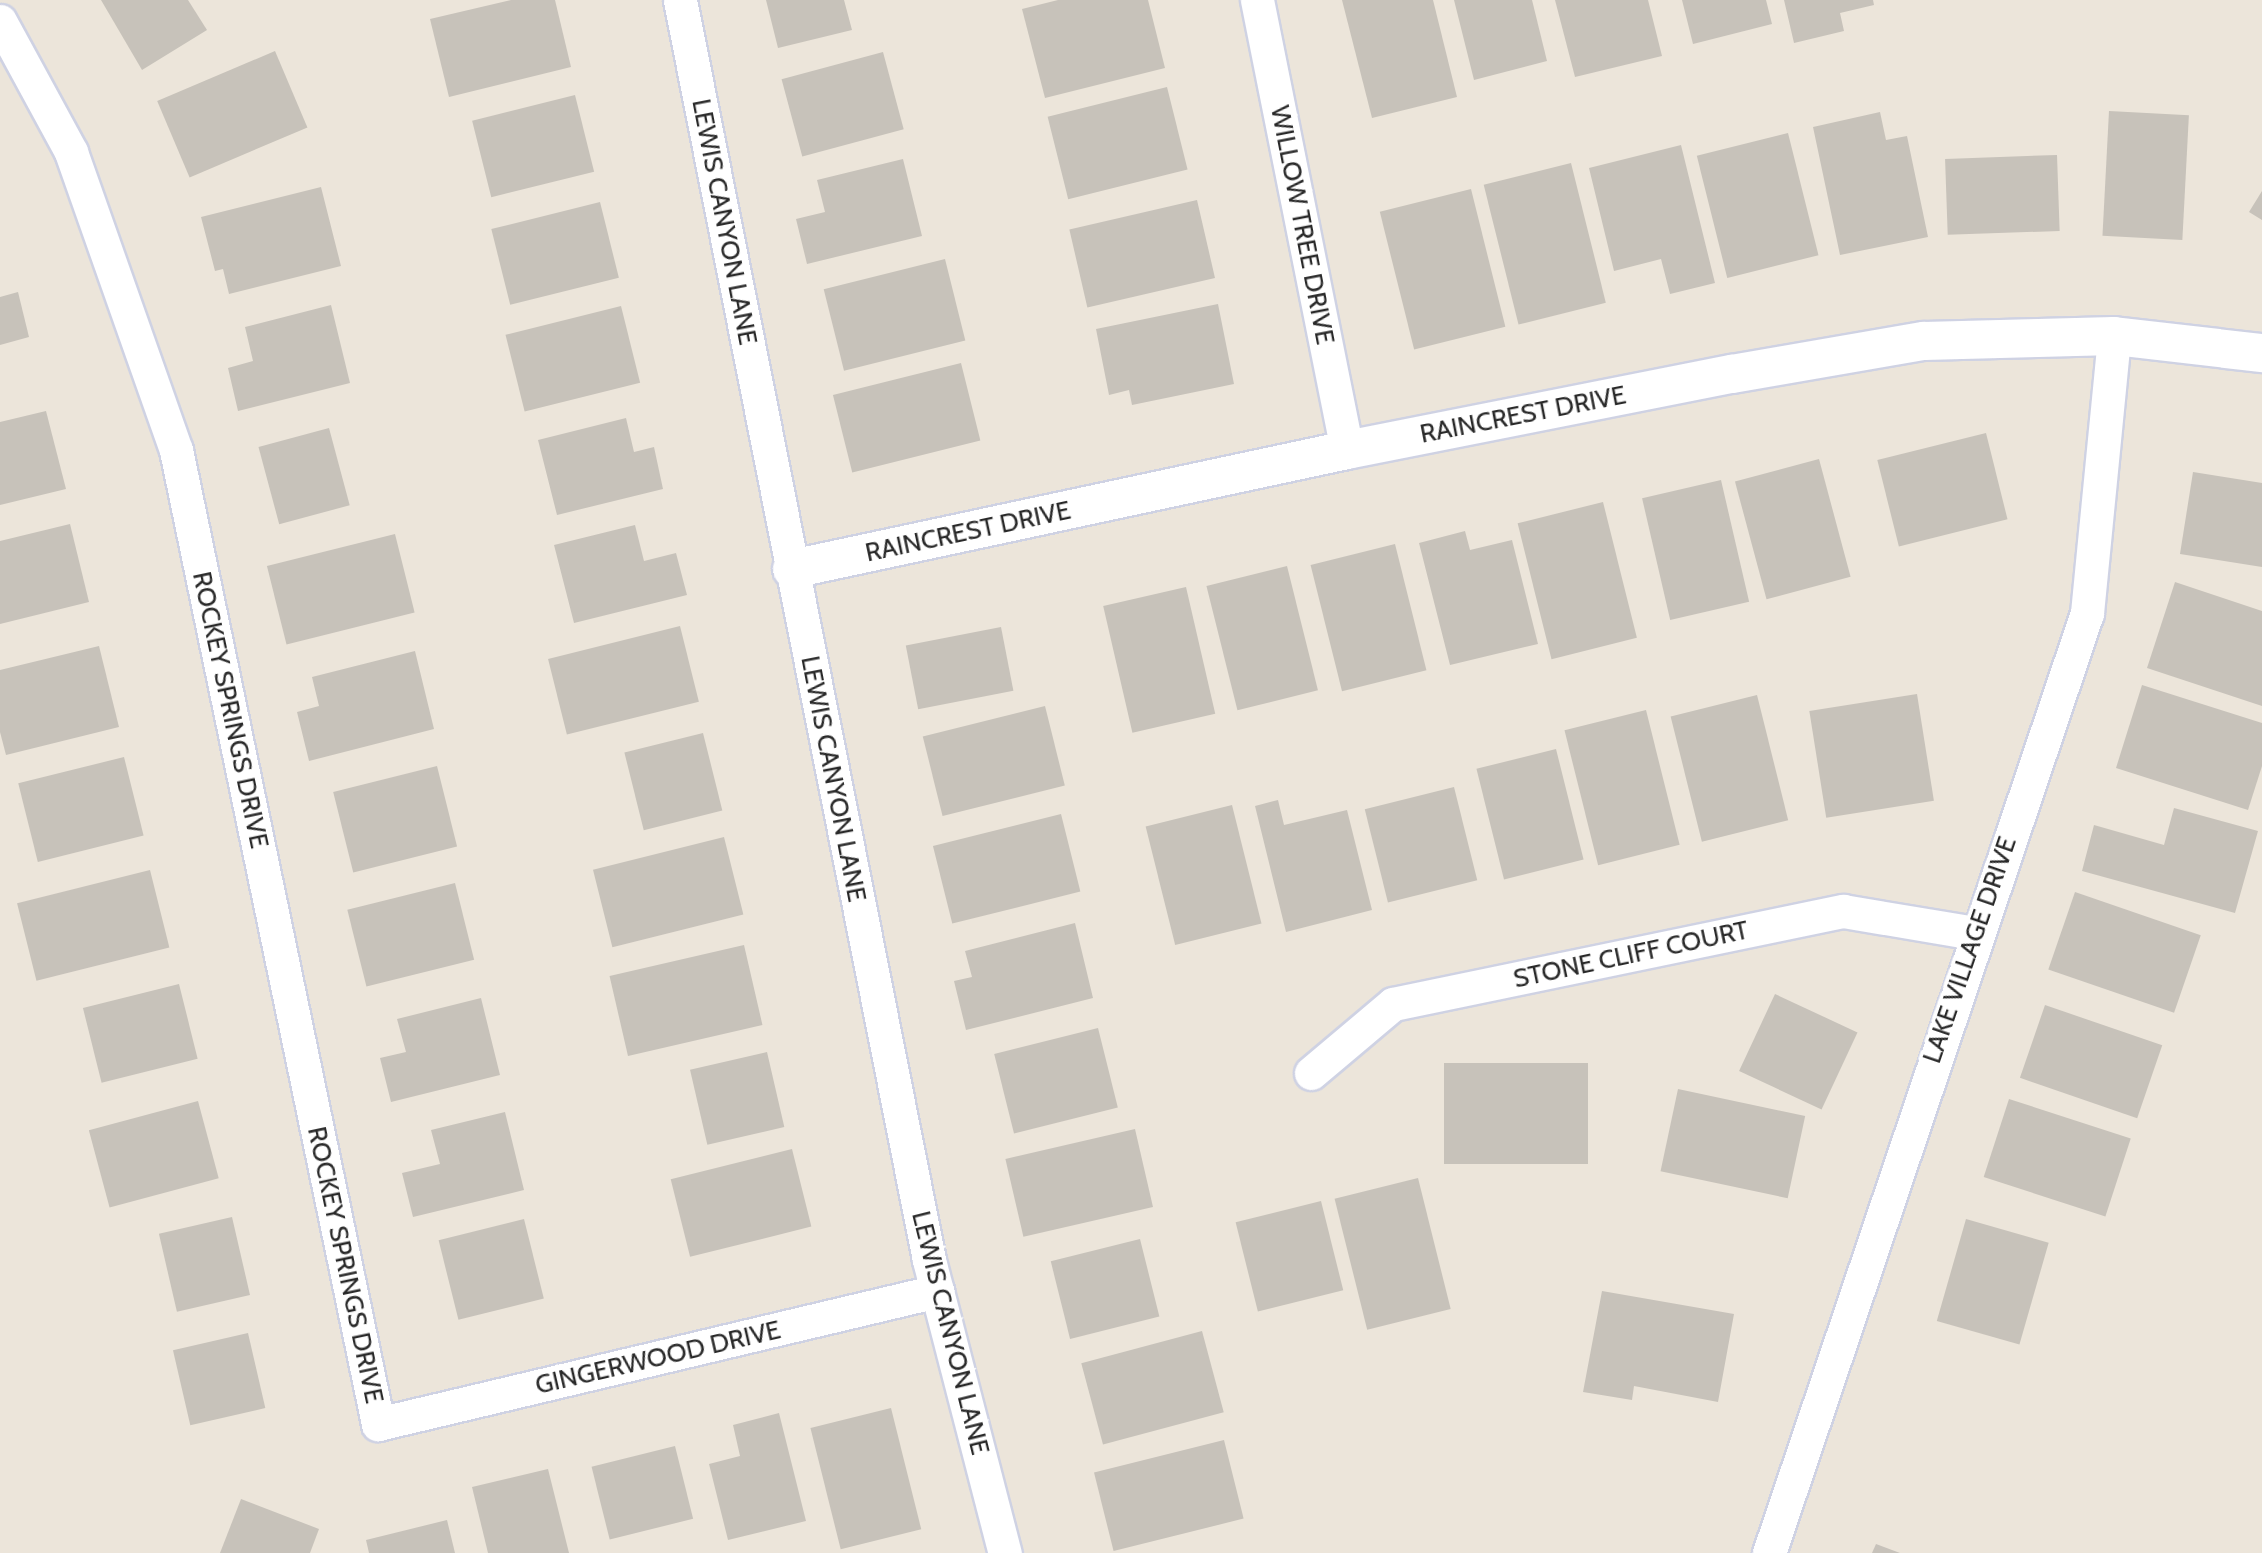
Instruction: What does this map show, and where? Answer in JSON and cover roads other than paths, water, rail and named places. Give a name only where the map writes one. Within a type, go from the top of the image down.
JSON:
[{"type":"street","name":"LEWIS CANYON LANE","points":[[680,0],[937,1291],[1005,1553]]},
{"type":"street","name":"WILLOW TREE DRIVE","points":[[1257,0],[1348,450]]},
{"type":"street","name":"ROCKEY SPRINGS DRIVE","points":[[0,21],[71,152],[176,450],[378,1424]]},
{"type":"street","name":"RAINCREST DRIVE","points":[[792,569],[1348,450],[1732,373],[1924,341],[2113,336],[2262,354]]},
{"type":"street","name":"LAKE VILLAGE DRIVE","points":[[1769,1553],[1975,933],[2087,613],[2113,336]]},
{"type":"street","name":"STONE CLIFF COURT","points":[[1311,1073],[1393,1004],[1843,911],[1975,933]]},
{"type":"street","name":"GINGERWOOD DRIVE","points":[[378,1424],[937,1291]]}]
